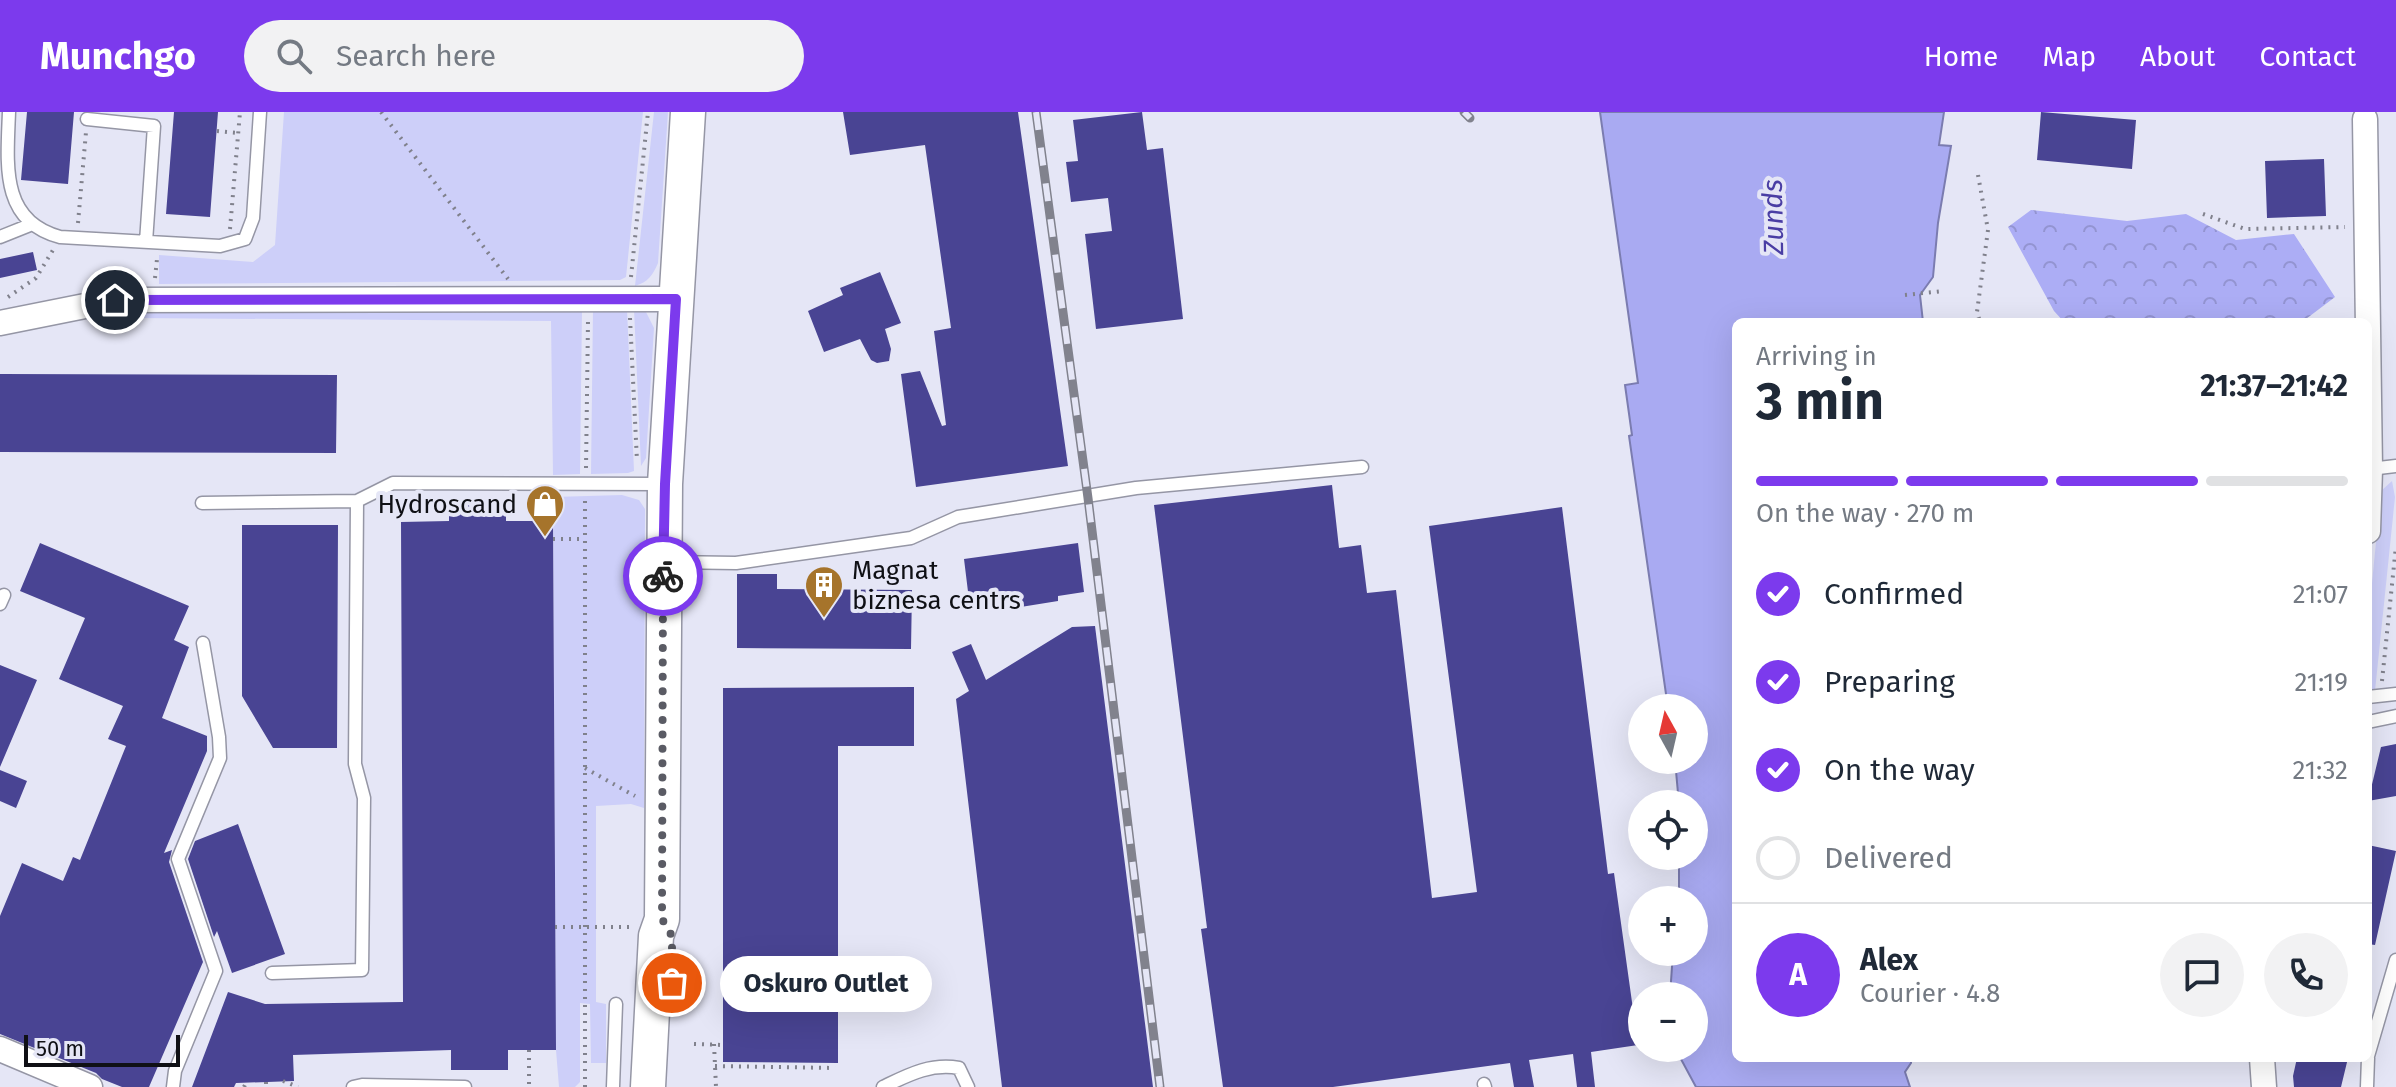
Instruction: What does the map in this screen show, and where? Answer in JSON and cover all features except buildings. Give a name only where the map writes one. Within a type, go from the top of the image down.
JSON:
[{"type":"main road","points":[[648,1087],[656,936],[651,923],[663,562],[651,476],[676,299],[688,112]]},
{"type":"main road","points":[[651,923],[672,936],[670,1087]]},
{"type":"street","points":[[2365,115],[2368,318]]},
{"type":"street","points":[[1,312],[115,300],[676,299]]},
{"type":"street","points":[[0,1049],[90,1087]]},
{"type":"street","points":[[2262,1062],[2264,1087]]},
{"type":"lane","points":[[9,112],[7,178],[11,197],[17,211],[39,232],[60,237],[220,246],[245,239],[253,218],[260,112]]},
{"type":"lane","points":[[150,242],[155,112]]},
{"type":"lane","points":[[87,119],[154,126]]},
{"type":"lane","points":[[0,237],[30,225]]},
{"type":"lane","points":[[2372,469],[2396,466]]},
{"type":"lane","points":[[663,562],[736,563],[911,538],[958,517],[1136,488],[1362,467]]},
{"type":"lane","points":[[202,503],[357,501],[393,483],[585,483],[651,476]]},
{"type":"lane","points":[[272,973],[362,970],[364,798],[355,764],[357,501]]},
{"type":"lane","points":[[173,1087],[175,1071],[216,971],[178,859],[220,758],[203,643]]},
{"type":"lane","points":[[2372,697],[2396,694]]},
{"type":"lane","points":[[2372,721],[2396,716]]},
{"type":"lane","points":[[2372,1043],[2396,960]]},
{"type":"lane","points":[[613,1087],[616,1004]]},
{"type":"lane","points":[[2367,1087],[2368,1062]]},
{"type":"lane","points":[[883,1087],[914,1072],[941,1065],[959,1068],[968,1087]]},
{"type":"lane","points":[[353,1087],[465,1087]]},
{"type":"path","points":[[229,244],[240,112]]},
{"type":"path","points":[[381,112],[523,299]]},
{"type":"path","points":[[630,286],[648,112]]},
{"type":"path","points":[[77,237],[87,119]]},
{"type":"path","points":[[217,131],[258,135]]},
{"type":"path","points":[[1978,175],[1988,230],[1977,312],[1979,318]]},
{"type":"path","points":[[2203,214],[2245,229],[2367,227]]},
{"type":"path","points":[[1,312],[36,278],[60,237]]},
{"type":"path","points":[[150,242],[157,253],[157,300]]},
{"type":"path","points":[[1905,295],[1943,291]]},
{"type":"path","points":[[585,1087],[588,299]]},
{"type":"path","points":[[630,308],[651,476]]},
{"type":"path","points":[[553,539],[585,539]]},
{"type":"path","points":[[2381,691],[2396,546]]},
{"type":"path","points":[[584,767],[635,796]]},
{"type":"path","points":[[555,927],[651,923]]},
{"type":"path","points":[[694,1044],[723,1045]]},
{"type":"path","points":[[714,1044],[716,1087]]},
{"type":"path","points":[[529,1050],[529,1087]]},
{"type":"path","points":[[715,1066],[835,1068]]},
{"type":"path","points":[[283,1081],[298,1087]]},
{"type":"shaded area","points":[[284,112],[643,112],[626,277],[620,280],[159,284],[159,255],[253,262],[275,245]]},
{"type":"shaded area","points":[[654,112],[668,112],[658,263],[650,278],[635,286]]},
{"type":"shaded area","points":[[582,309],[580,474],[553,475],[551,321],[134,318],[135,313]]},
{"type":"shaded area","points":[[593,309],[627,309],[634,471],[628,473],[591,474]]},
{"type":"shaded area","points":[[634,309],[646,312],[654,328],[646,458],[641,466]]},
{"type":"shaded area","points":[[2392,481],[2395,497],[2375,691],[2372,690],[2372,583],[2381,491]]},
{"type":"shaded area","points":[[622,495],[639,500],[645,509],[644,808],[631,804],[596,806],[596,1002],[606,1004],[606,1063],[591,1063],[590,1004],[580,1003],[580,1082],[575,1087],[559,1087],[556,1050],[553,497]]},
{"type":"green space","points":[[2031,210],[2127,221],[2186,214],[2236,240],[2294,234],[2335,297],[2307,318],[2060,318],[2008,227]]},
{"type":"water","name":"Zunds","points":[[1600,112],[1944,112],[1939,145],[1951,146],[1933,277],[1920,295],[1923,318],[1732,318],[1732,1062],[1911,1062],[1905,1072],[1910,1087],[1696,1087],[1683,1062],[1708,1062],[1708,982],[1671,982],[1672,966],[1708,966],[1708,886],[1679,886],[1679,870],[1708,870],[1708,790],[1678,790],[1676,774],[1708,774],[1708,694],[1666,694],[1629,436],[1632,435],[1625,385],[1638,383]]},
{"type":"railway","points":[[1036,112],[1088,498],[1160,1087]]},
{"type":"railway","points":[[1464,112],[1470,118]]},
{"type":"way so far","points":[[663,576],[662,919],[672,936],[672,983]]},
{"type":"place","name":"Hydroscand","points":[[545,538]]},
{"type":"place","name":"Magnat biznesa centrs","points":[[824,619]]},
{"type":"place","name":"Oskuro Outlet","points":[[672,983]]},
{"type":"route","points":[[115,300],[676,299],[663,576]]}]
